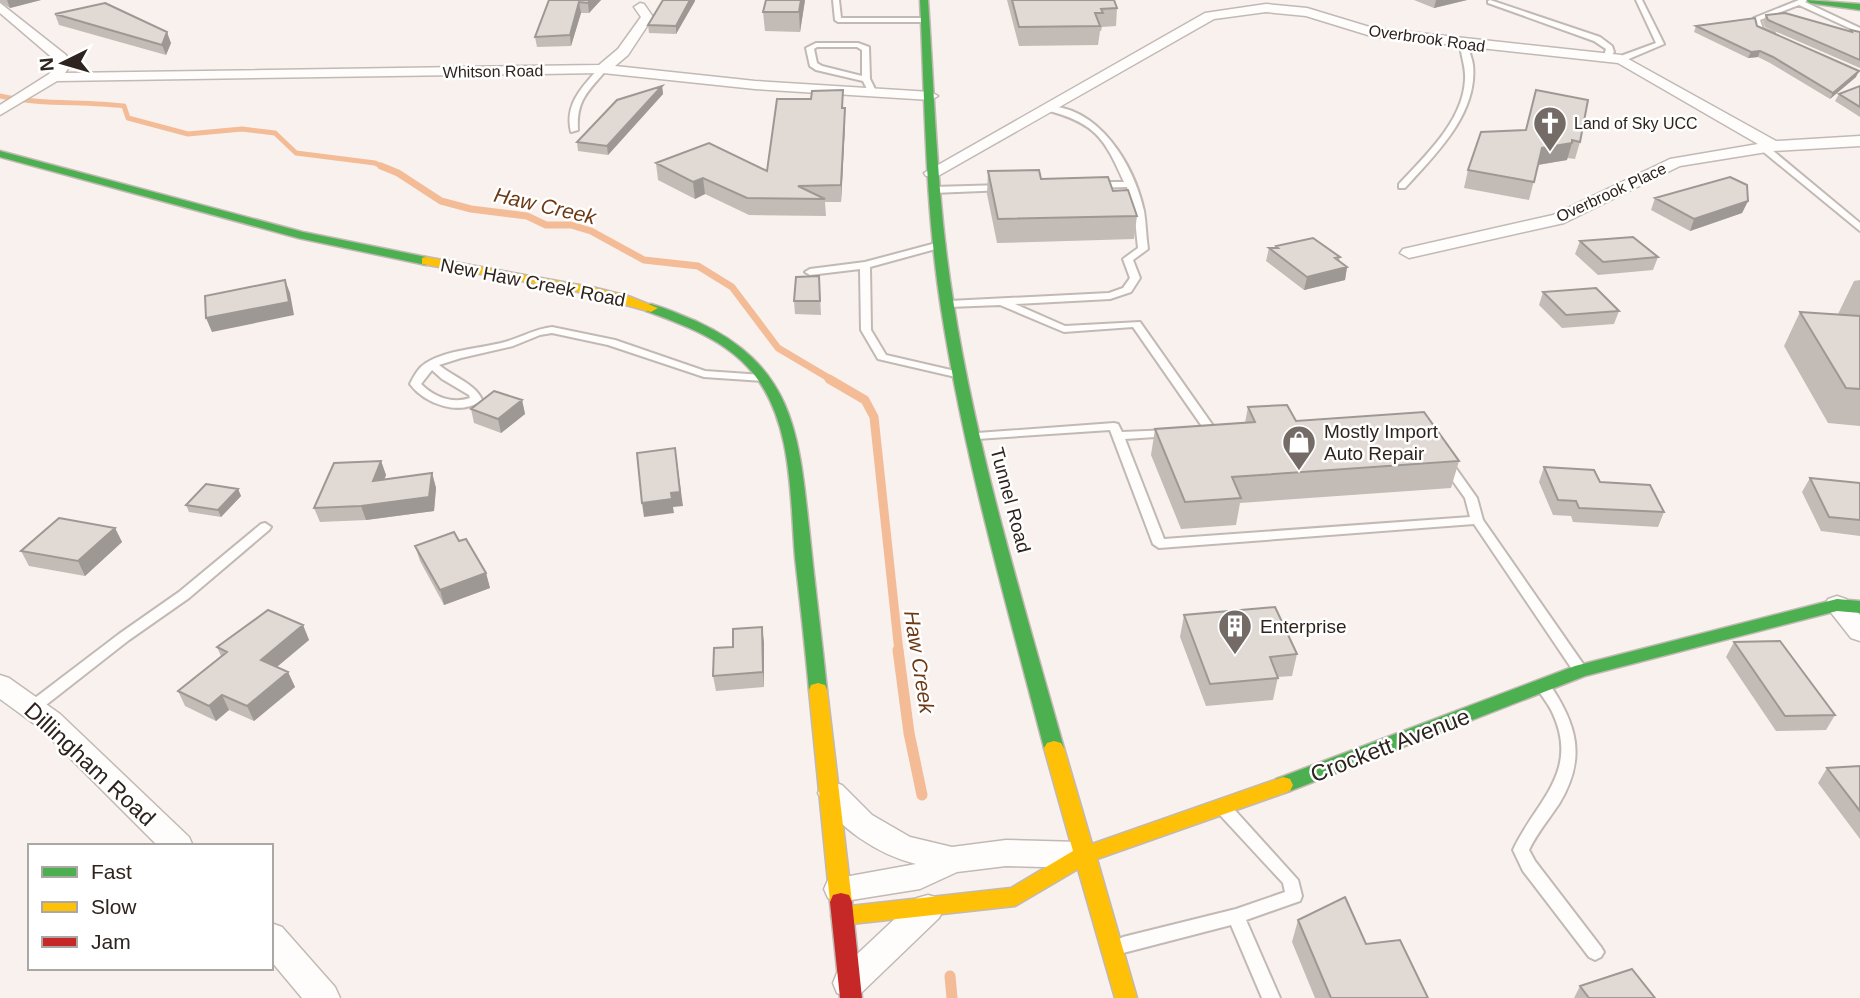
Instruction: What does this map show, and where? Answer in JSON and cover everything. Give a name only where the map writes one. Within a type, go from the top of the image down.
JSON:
[{"type":"street","name":"Tunnel Road","points":[[924,0],[931,96],[933,190],[947,304],[973,437],[1059,771],[1126,998]]},
{"type":"street","points":[[1804,1],[1860,7]]},
{"type":"street","points":[[0,7],[61,58],[63,66],[54,78],[0,111]]},
{"type":"street","points":[[603,69],[623,52],[647,17],[640,8]]},
{"type":"street","name":"Overbrook Road","points":[[932,173],[1210,16],[1266,8],[1307,12],[1371,32],[1621,59],[1768,147]]},
{"type":"street","name":"Whitson Road","points":[[54,78],[603,69],[755,85],[931,96]]},
{"type":"street","points":[[1768,147],[1860,141]]},
{"type":"street","name":"Overbrook Place","points":[[1409,253],[1558,219],[1676,162],[1768,147]]},
{"type":"street","name":"New Haw Creek Road","points":[[0,154],[302,235],[444,265],[622,297],[698,326],[735,348],[764,379],[782,415],[793,457],[850,991]]},
{"type":"street","points":[[1849,606],[1860,632]]},
{"type":"street","name":"Crockett Avenue","points":[[840,902],[929,906],[1015,897],[1084,855],[1224,808],[1581,671],[1849,606]]},
{"type":"street","name":"Dillingham Road","points":[[0,685],[50,721],[176,844]]},
{"type":"street","points":[[828,790],[862,823],[902,848],[952,860]]},
{"type":"street","points":[[840,902],[920,876],[952,860],[1006,853],[1084,855]]},
{"type":"street","points":[[850,991],[929,906]]},
{"type":"street","points":[[273,939],[323,998]]},
{"type":"lane","points":[[836,0],[838,20],[924,20]]},
{"type":"lane","points":[[1621,59],[1660,44],[1639,0]]},
{"type":"lane","points":[[1782,40],[1760,30],[1756,19],[1804,1],[1860,31]]},
{"type":"lane","points":[[1489,2],[1597,39],[1609,48],[1610,52],[1606,57]]},
{"type":"lane","points":[[1402,186],[1442,143],[1467,94],[1469,58],[1463,44]]},
{"type":"lane","points":[[866,79],[819,68],[813,64],[810,48],[858,45],[866,49],[866,79],[873,93]]},
{"type":"lane","points":[[574,130],[572,112],[575,103],[603,69]]},
{"type":"lane","points":[[947,304],[1110,296],[1127,290],[1135,278],[1128,259],[1143,249],[1139,210],[1110,142],[1102,132],[1085,120],[1049,108]]},
{"type":"lane","points":[[1768,147],[1860,228]]},
{"type":"lane","points":[[1082,186],[1130,184]]},
{"type":"lane","points":[[933,190],[1009,188]]},
{"type":"lane","points":[[810,272],[865,265],[940,245]]},
{"type":"lane","points":[[865,265],[866,330],[882,357],[961,375]]},
{"type":"lane","points":[[973,437],[1216,430],[1136,324],[1064,329],[1001,302]]},
{"type":"lane","points":[[432,364],[446,377],[474,393],[476,400],[469,404],[456,404],[423,394],[415,384],[422,371],[432,364],[458,355],[509,345],[538,332],[552,330],[611,342],[704,374],[764,379]]},
{"type":"lane","points":[[1116,431],[1159,544],[1477,520]]},
{"type":"lane","points":[[1442,457],[1471,498],[1477,520],[1581,671]]},
{"type":"lane","points":[[32,708],[184,595],[265,527]]},
{"type":"lane","points":[[1543,686],[1559,707],[1569,734],[1569,767],[1521,850],[1529,866],[1595,952]]},
{"type":"lane","points":[[1111,948],[1236,916],[1294,896],[1290,880],[1224,808]]},
{"type":"lane","points":[[1236,916],[1271,998]]},
{"type":"building","points":[[549,0],[590,0],[588,3],[579,2],[570,35],[535,37]]},
{"type":"building","points":[[663,0],[690,0],[676,26],[648,25]]},
{"type":"building","points":[[766,0],[801,0],[799,12],[763,12]]},
{"type":"building","points":[[1012,0],[1114,0],[1117,8],[1101,9],[1103,13],[1095,13],[1100,26],[1019,27]]},
{"type":"building","points":[[105,3],[167,32],[162,45],[55,14]]},
{"type":"building","points":[[1785,13],[1860,32],[1860,60],[1768,20],[1766,15]]},
{"type":"building","points":[[1755,18],[1757,26],[1859,71],[1833,93],[1773,57],[1760,51],[1751,52],[1696,26]]},
{"type":"building","points":[[662,86],[607,146],[577,142],[617,100]]},
{"type":"building","points":[[1860,86],[1860,107],[1839,94]]},
{"type":"building","points":[[843,90],[842,108],[845,108],[841,185],[798,186],[825,199],[747,198],[703,178],[693,182],[656,163],[709,143],[767,171],[777,99],[811,99],[812,91]]},
{"type":"building","name":"Land of Sky UCC","points":[[1536,90],[1588,100],[1580,142],[1572,140],[1572,143],[1542,148],[1534,182],[1468,170],[1481,132],[1526,130]]},
{"type":"building","points":[[1039,170],[1041,179],[1108,177],[1113,191],[1128,190],[1137,216],[998,219],[988,171]]},
{"type":"building","points":[[1730,177],[1747,185],[1748,201],[1694,219],[1655,198]]},
{"type":"building","points":[[1633,237],[1658,257],[1603,262],[1580,241]]},
{"type":"building","points":[[1313,238],[1340,257],[1335,258],[1347,267],[1307,277],[1269,248],[1278,248],[1276,246]]},
{"type":"building","points":[[819,276],[820,301],[794,301],[796,277]]},
{"type":"building","points":[[285,280],[289,302],[206,318],[205,296]]},
{"type":"building","points":[[1596,288],[1619,311],[1566,315],[1543,292]]},
{"type":"building","points":[[1800,312],[1860,316],[1860,389],[1846,388]]},
{"type":"building","points":[[494,391],[522,400],[498,419],[471,409]]},
{"type":"building","points":[[1287,405],[1296,421],[1424,412],[1459,461],[1232,477],[1241,498],[1185,502],[1155,429],[1255,422],[1248,407]]},
{"type":"building","points":[[675,448],[680,492],[671,493],[672,499],[642,503],[637,453]]},
{"type":"building","points":[[381,461],[373,481],[432,473],[429,497],[361,506],[314,508],[334,463]]},
{"type":"building","points":[[1544,467],[1594,470],[1600,482],[1650,485],[1664,512],[1579,508],[1576,501],[1558,500]]},
{"type":"building","points":[[1810,478],[1860,483],[1860,520],[1829,517]]},
{"type":"building","points":[[206,484],[238,489],[218,510],[186,505]]},
{"type":"building","points":[[59,518],[115,528],[78,561],[21,551]]},
{"type":"building","points":[[454,532],[459,541],[466,539],[486,573],[440,590],[415,546]]},
{"type":"building","name":"Enterprise","points":[[1275,607],[1297,654],[1270,657],[1278,678],[1210,684],[1184,615]]},
{"type":"building","points":[[268,610],[303,625],[261,660],[288,672],[247,706],[222,695],[209,706],[178,691],[227,652],[217,647]]},
{"type":"building","points":[[762,627],[763,672],[713,676],[714,648],[733,647],[733,629]]},
{"type":"building","points":[[1780,641],[1835,715],[1785,716],[1734,642]]},
{"type":"building","points":[[1860,766],[1860,811],[1827,768]]},
{"type":"building","points":[[1345,897],[1366,944],[1400,940],[1428,998],[1331,998],[1298,920]]},
{"type":"building","points":[[1632,969],[1655,998],[1589,998],[1580,986]]},
{"type":"waterway","name":"Haw Creek","points":[[0,96],[31,101],[124,106],[128,118],[188,134],[242,129],[275,133],[296,153],[381,166]]},
{"type":"waterway","name":"Haw Creek","points":[[381,166],[398,173],[441,201],[471,209],[527,216],[546,225],[571,225],[591,231],[644,260],[698,266],[732,287],[778,348],[832,380]]},
{"type":"waterway","name":"Haw Creek","points":[[381,166],[385,168]]},
{"type":"waterway","name":"Haw Creek","points":[[829,379],[865,400],[874,417],[899,652]]},
{"type":"waterway","name":"Haw Creek","points":[[898,650],[909,733],[922,795]]},
{"type":"waterway","name":"Haw Creek","points":[[950,976],[952,998]]},
{"type":"traffic: fast","points":[[924,0],[935,192],[947,306],[981,473],[1054,748]]},
{"type":"traffic: fast","points":[[1810,0],[1860,7]]},
{"type":"traffic: fast","points":[[0,154],[302,235],[426,261]]},
{"type":"traffic: fast","points":[[651,308],[699,328],[743,355],[756,367],[776,399],[793,459],[818,690]]},
{"type":"traffic: fast","points":[[1283,785],[1581,671],[1837,605],[1860,607]]},
{"type":"traffic: slow","points":[[426,261],[568,285],[651,308]]},
{"type":"traffic: slow","points":[[818,690],[841,902]]},
{"type":"traffic: slow","points":[[1054,748],[1126,998]]},
{"type":"traffic: slow","points":[[842,916],[1015,897],[1084,855],[1283,785]]},
{"type":"traffic: jam","points":[[841,902],[851,998]]},
{"type":"place","name":"Land of Sky UCC","points":[[1550,153]]},
{"type":"place","name":"Mostly Import Auto Repair","points":[[1299,472]]},
{"type":"place","name":"Enterprise","points":[[1235,656]]}]
